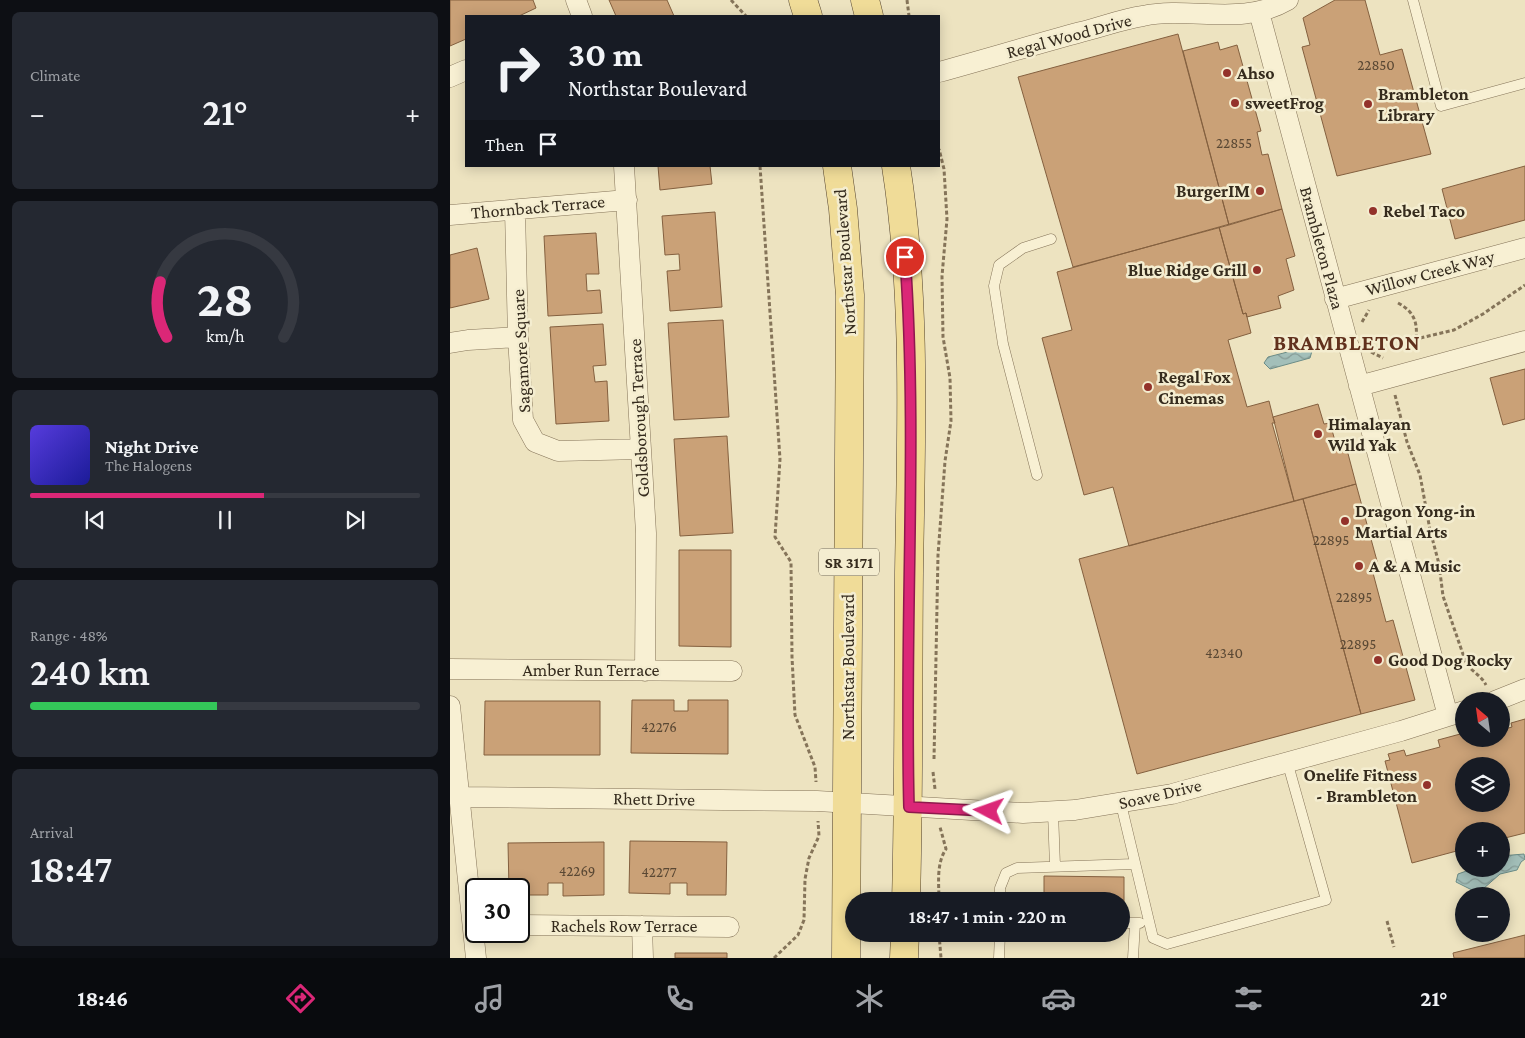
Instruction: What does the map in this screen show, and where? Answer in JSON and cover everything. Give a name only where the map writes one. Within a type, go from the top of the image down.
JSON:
[{"type":"main road","points":[[803,0],[808,15]]},
{"type":"main road","points":[[865,0],[868,15]]},
{"type":"main road","name":"Northstar Boulevard","points":[[837,167],[844,209],[850,296],[846,958]]},
{"type":"main road","points":[[896,167],[902,202],[910,331],[911,458],[907,736],[909,807],[906,892]]},
{"type":"main road","points":[[904,958],[905,942]]},
{"type":"street","points":[[576,0],[582,15]]},
{"type":"street","name":"Regal Wood Drive","points":[[940,72],[1143,16],[1166,13],[1236,16],[1276,7],[1288,0]]},
{"type":"street","name":"Brambleton Plaza","points":[[1259,12],[1359,386],[1455,711]]},
{"type":"street","points":[[450,77],[465,70]]},
{"type":"street","name":"Goldsborough Terrace","points":[[624,167],[646,533],[645,671]]},
{"type":"street","name":"Thornback Terrace","points":[[450,214],[627,200]]},
{"type":"street","name":"Sagamore Square","points":[[515,210],[518,337],[523,420],[535,442],[558,451],[641,448]]},
{"type":"street","name":"Willow Creek Way","points":[[1335,299],[1525,248]]},
{"type":"street","points":[[450,344],[518,337]]},
{"type":"street","points":[[1359,386],[1525,341]]},
{"type":"street","name":"Amber Run Terrace","points":[[450,669],[732,671]]},
{"type":"street","points":[[1510,693],[1525,689]]},
{"type":"street","points":[[450,706],[469,878]]},
{"type":"street","name":"Soave Drive","points":[[847,803],[1024,813],[1053,812],[1121,804],[1172,794],[1455,714]]},
{"type":"street","name":"Rhett Drive","points":[[460,797],[847,803]]},
{"type":"street","name":"Rachels Row Terrace","points":[[530,925],[729,927]]},
{"type":"street","points":[[642,926],[643,958]]},
{"type":"street","points":[[475,943],[476,958]]},
{"type":"lane","points":[[1413,0],[1441,106],[1525,83]]},
{"type":"lane","points":[[1037,475],[1003,344],[994,286],[999,265],[1023,248],[1051,239]]},
{"type":"lane","points":[[1121,804],[1153,938],[1167,944],[1326,900],[1287,761]]},
{"type":"lane","points":[[1053,812],[1055,866]]},
{"type":"lane","points":[[1000,892],[1006,873],[1017,868],[1134,864]]},
{"type":"lane","points":[[1130,923],[1149,923]]},
{"type":"lane","points":[[1133,958],[1134,923]]},
{"type":"lane","points":[[999,958],[1000,942]]},
{"type":"path","points":[[730,0],[745,15]]},
{"type":"path","points":[[907,0],[909,15]]},
{"type":"path","points":[[939,892],[939,870],[942,855],[946,849],[942,841],[933,766],[938,555],[945,461],[951,421],[950,378],[943,337],[942,276],[947,219],[944,168],[940,153]]},
{"type":"path","points":[[760,167],[780,459],[775,537],[791,562],[795,716],[815,767],[819,836],[809,858],[805,879],[804,920],[798,935],[774,958]]},
{"type":"path","points":[[1416,339],[1454,330],[1483,314],[1525,285]]},
{"type":"path","points":[[1392,302],[1407,308],[1414,317],[1418,328],[1416,339],[1411,348],[1402,355]]},
{"type":"path","points":[[1361,327],[1364,317],[1371,308]]},
{"type":"path","points":[[1367,348],[1380,358],[1386,358],[1407,442],[1420,475],[1430,530],[1439,564],[1443,596],[1466,663],[1471,670],[1481,676],[1490,692]]},
{"type":"path","points":[[1387,921],[1394,947]]},
{"type":"path","points":[[940,942],[941,958]]},
{"type":"water","points":[[1307,347],[1312,351],[1310,358],[1270,369],[1264,363],[1268,357]]},
{"type":"water","points":[[1524,854],[1525,859],[1517,870],[1510,872],[1510,855]]},
{"type":"water","points":[[1457,877],[1497,877],[1485,887],[1466,887],[1456,882]]},
{"type":"building","points":[[450,0],[533,0],[536,8],[521,15],[465,15],[465,39],[450,46]]},
{"type":"building","points":[[609,0],[667,0],[674,15],[616,15]]},
{"type":"building","name":"Brambleton Library","points":[[1335,0],[1365,0],[1380,55],[1402,49],[1431,154],[1337,176],[1302,47],[1310,45],[1303,18]]},
{"type":"building","points":[[1178,34],[1229,225],[1073,267],[1018,77]]},
{"type":"building","points":[[1218,42],[1220,50],[1237,45],[1261,131],[1257,132],[1262,155],[1268,154],[1282,209],[1229,225],[1183,51]]},
{"type":"building","points":[[1525,166],[1525,220],[1455,239],[1442,189]]},
{"type":"building","points":[[658,167],[710,167],[712,184],[660,190]]},
{"type":"building","points":[[1282,209],[1295,256],[1286,259],[1294,290],[1278,296],[1281,308],[1247,317],[1246,313],[1243,314],[1219,227]]},
{"type":"building","points":[[715,212],[722,307],[670,311],[667,271],[680,270],[679,254],[665,255],[662,216]]},
{"type":"building","name":"Regal Fox Cinemas","points":[[1219,227],[1243,314],[1246,313],[1251,333],[1228,340],[1247,407],[1269,401],[1294,501],[1129,546],[1113,487],[1084,495],[1042,338],[1072,330],[1057,272]]},
{"type":"building","points":[[596,233],[599,274],[586,274],[587,291],[600,290],[602,313],[548,316],[544,236]]},
{"type":"building","points":[[477,248],[489,299],[450,308],[450,255]]},
{"type":"building","points":[[723,320],[729,417],[674,420],[668,323]]},
{"type":"building","points":[[603,324],[606,365],[593,366],[595,382],[607,381],[609,421],[556,424],[550,327]]},
{"type":"building","points":[[1525,369],[1525,419],[1503,425],[1490,378]]},
{"type":"building","points":[[1318,404],[1324,424],[1330,423],[1337,448],[1346,446],[1356,484],[1294,501],[1272,423],[1275,423],[1273,417]]},
{"type":"building","points":[[727,436],[733,533],[680,536],[674,439]]},
{"type":"building","points":[[1356,484],[1380,572],[1373,573],[1386,622],[1393,620],[1415,700],[1361,714],[1303,499]]},
{"type":"building","points":[[1303,499],[1361,714],[1137,774],[1079,559]]},
{"type":"building","points":[[679,550],[731,550],[731,647],[679,646]]},
{"type":"building","points":[[632,700],[674,700],[674,711],[688,711],[688,700],[728,700],[728,754],[631,753]]},
{"type":"building","points":[[485,701],[600,701],[600,755],[484,755]]},
{"type":"building","name":"Onelife Fitness - Brambleton","points":[[1525,719],[1525,833],[1510,837],[1510,822],[1455,822],[1455,851],[1412,863],[1385,761],[1390,760],[1388,754],[1404,750],[1406,756],[1440,747],[1438,740],[1455,735],[1455,748],[1510,748],[1510,728],[1512,727],[1511,723]]},
{"type":"building","points":[[630,841],[727,842],[726,895],[687,895],[687,883],[670,883],[670,894],[629,893]]},
{"type":"building","points":[[604,842],[604,895],[563,896],[563,883],[548,883],[548,895],[530,895],[530,878],[509,878],[508,843]]},
{"type":"building","points":[[1044,876],[1124,877],[1124,892],[1044,892]]},
{"type":"building","points":[[1525,935],[1525,958],[1454,958],[1453,953],[1497,942],[1510,942],[1510,939]]},
{"type":"building","points":[[675,953],[727,953],[727,958],[675,958]]},
{"type":"place","name":"Ahso","points":[[1227,73]]},
{"type":"place","name":"sweetFrog","points":[[1235,103]]},
{"type":"place","name":"Brambleton Library","points":[[1368,104]]},
{"type":"place","name":"BurgerIM","points":[[1260,191]]},
{"type":"place","name":"Rebel Taco","points":[[1373,211]]},
{"type":"place","name":"Blue Ridge Grill","points":[[1257,270]]},
{"type":"place","name":"Regal Fox Cinemas","points":[[1148,387]]},
{"type":"place","name":"Himalayan Wild Yak","points":[[1318,434]]},
{"type":"place","name":"Dragon Yong-in Martial Arts","points":[[1345,521]]},
{"type":"place","name":"A & A Music","points":[[1359,566]]},
{"type":"place","name":"Good Dog Rocky","points":[[1378,660]]},
{"type":"place","name":"Onelife Fitness - Brambleton","points":[[1427,785]]},
{"type":"district","name":"BRAMBLETON","points":[[1347,342]]},
{"type":"route","points":[[905,257],[911,368],[907,736],[909,807],[989,811]]}]
